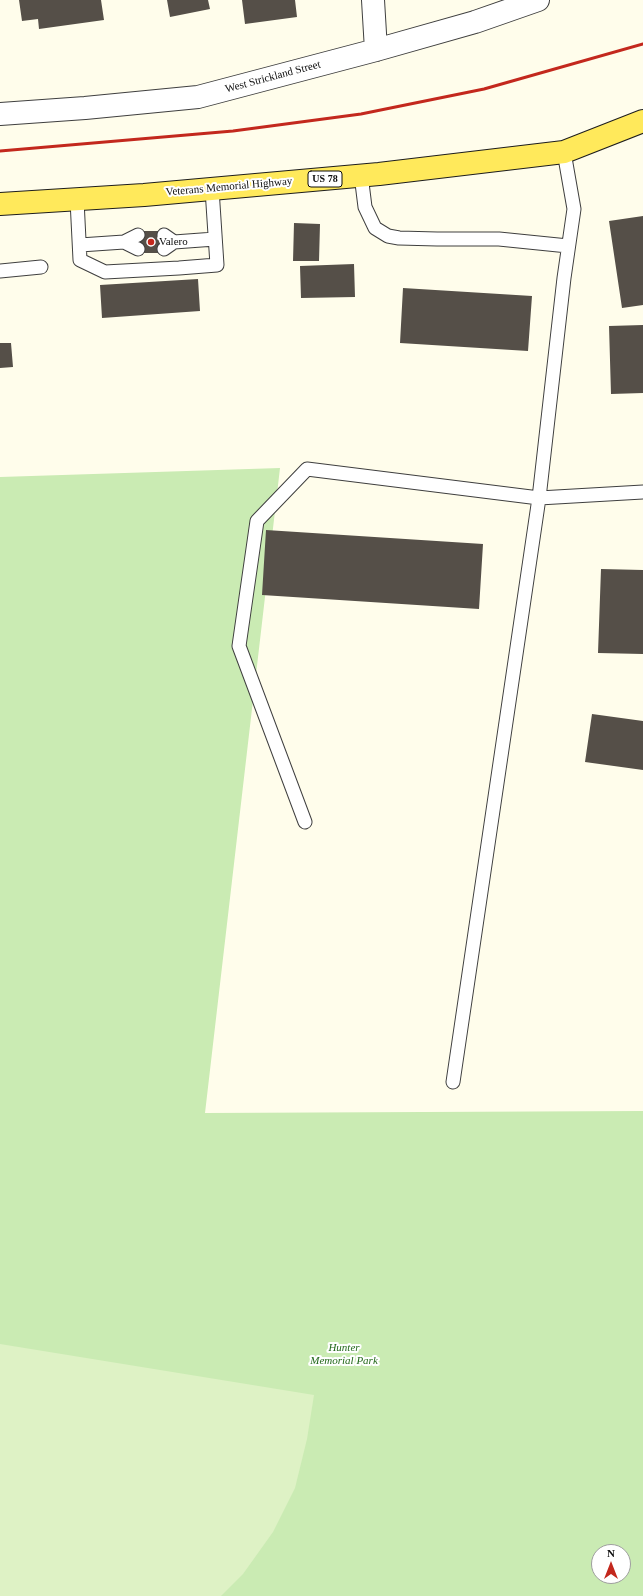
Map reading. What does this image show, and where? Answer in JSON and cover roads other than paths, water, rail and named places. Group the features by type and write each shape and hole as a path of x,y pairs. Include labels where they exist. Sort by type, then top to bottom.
{"main road":[{"name":"Veterans Memorial Highway","path":"0,204 77,200 212,189 361,175 564,152 643,121"}],"street":[{"path":"372,0 376,50"},
{"name":"West Strickland Street","path":"0,114 85,108 198,97 475,22 538,0"}],"lane":[{"path":"453,1082 538,498 568,246 574,209 564,152"},
{"path":"361,175 365,207 375,228 388,236 399,238 500,239 568,246"},
{"path":"77,200 80,260 105,272 217,265 212,189"},
{"path":"80,245 124,242 138,235"},
{"path":"167,242 215,239"},
{"path":"124,242 138,249"},
{"path":"0,271 41,267"},
{"path":"305,822 240,646 257,521 306,469 538,498 643,492"}],"railway":[{"path":"0,151 233,131 361,114 484,89 643,44"}],"place":[{"name":"Valero","path":"151,242"}],"park label":[{"name":"Hunter Memorial Park","path":"344,1354"}]}
